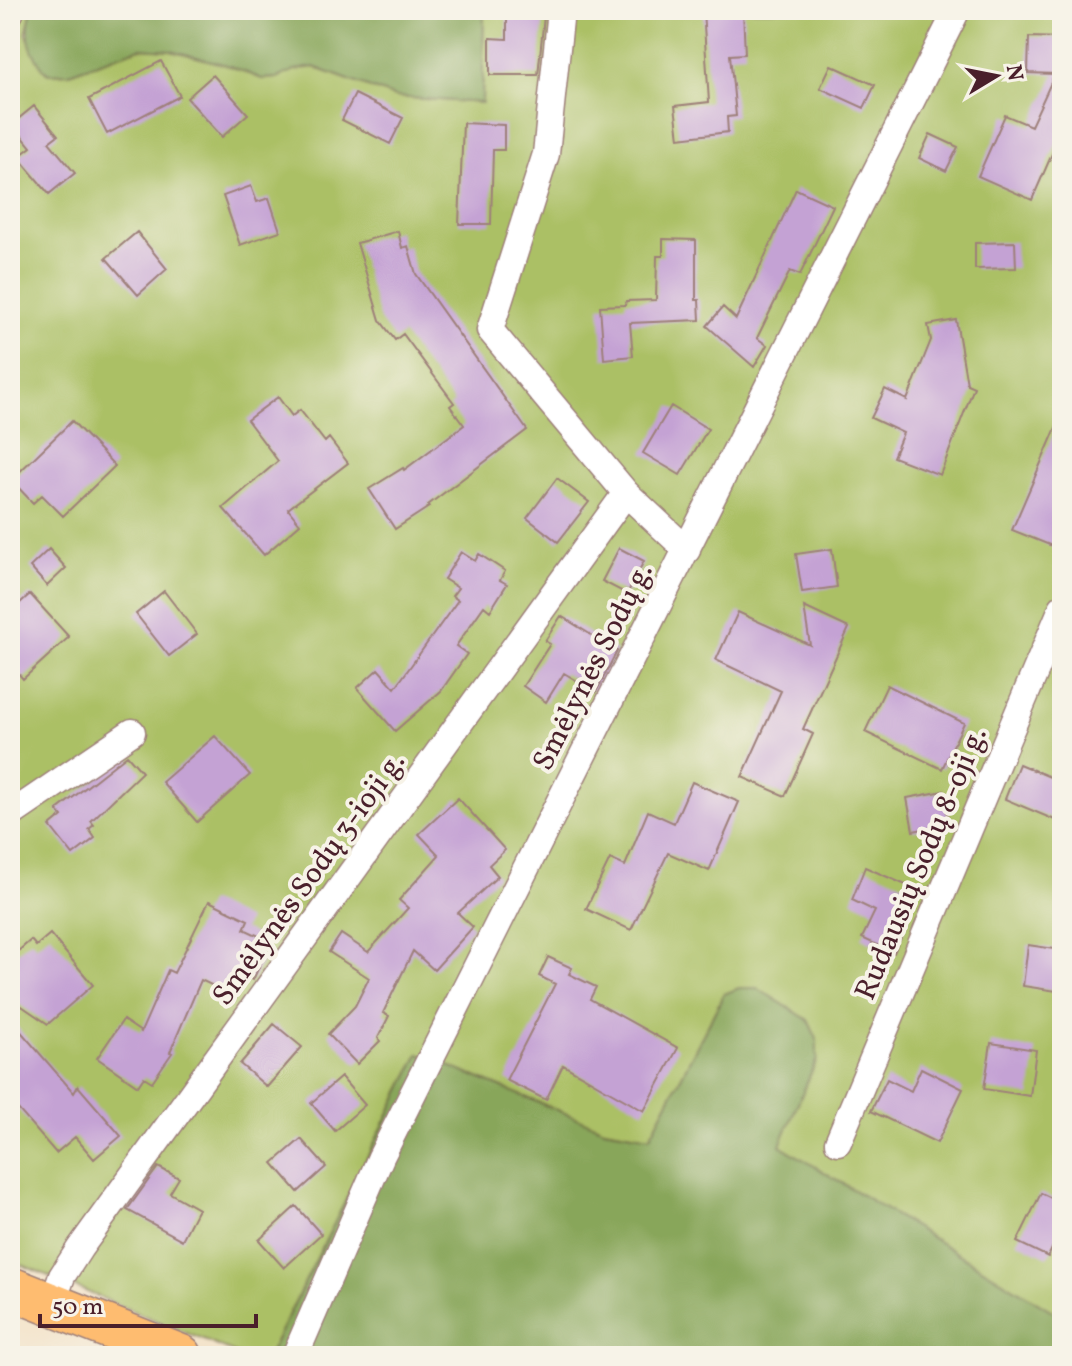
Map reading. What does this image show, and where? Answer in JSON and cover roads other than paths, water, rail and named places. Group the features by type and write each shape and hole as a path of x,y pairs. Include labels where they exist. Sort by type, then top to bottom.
{"main road":[{"path":"10,1288 181,1356"}],"street":[{"path":"561,10 546,154 490,330 626,493 687,550"},
{"name":"Smėlynės Sodų g.","path":"295,1356 381,1157 957,10"},
{"name":"Smėlynės Sodų 3-ioji g.","path":"52,1305 62,1276 80,1248 626,493"},
{"name":"Rudausių Sodų 8-oji g.","path":"838,1142 1062,608"},
{"path":"10,815 132,732"}]}
